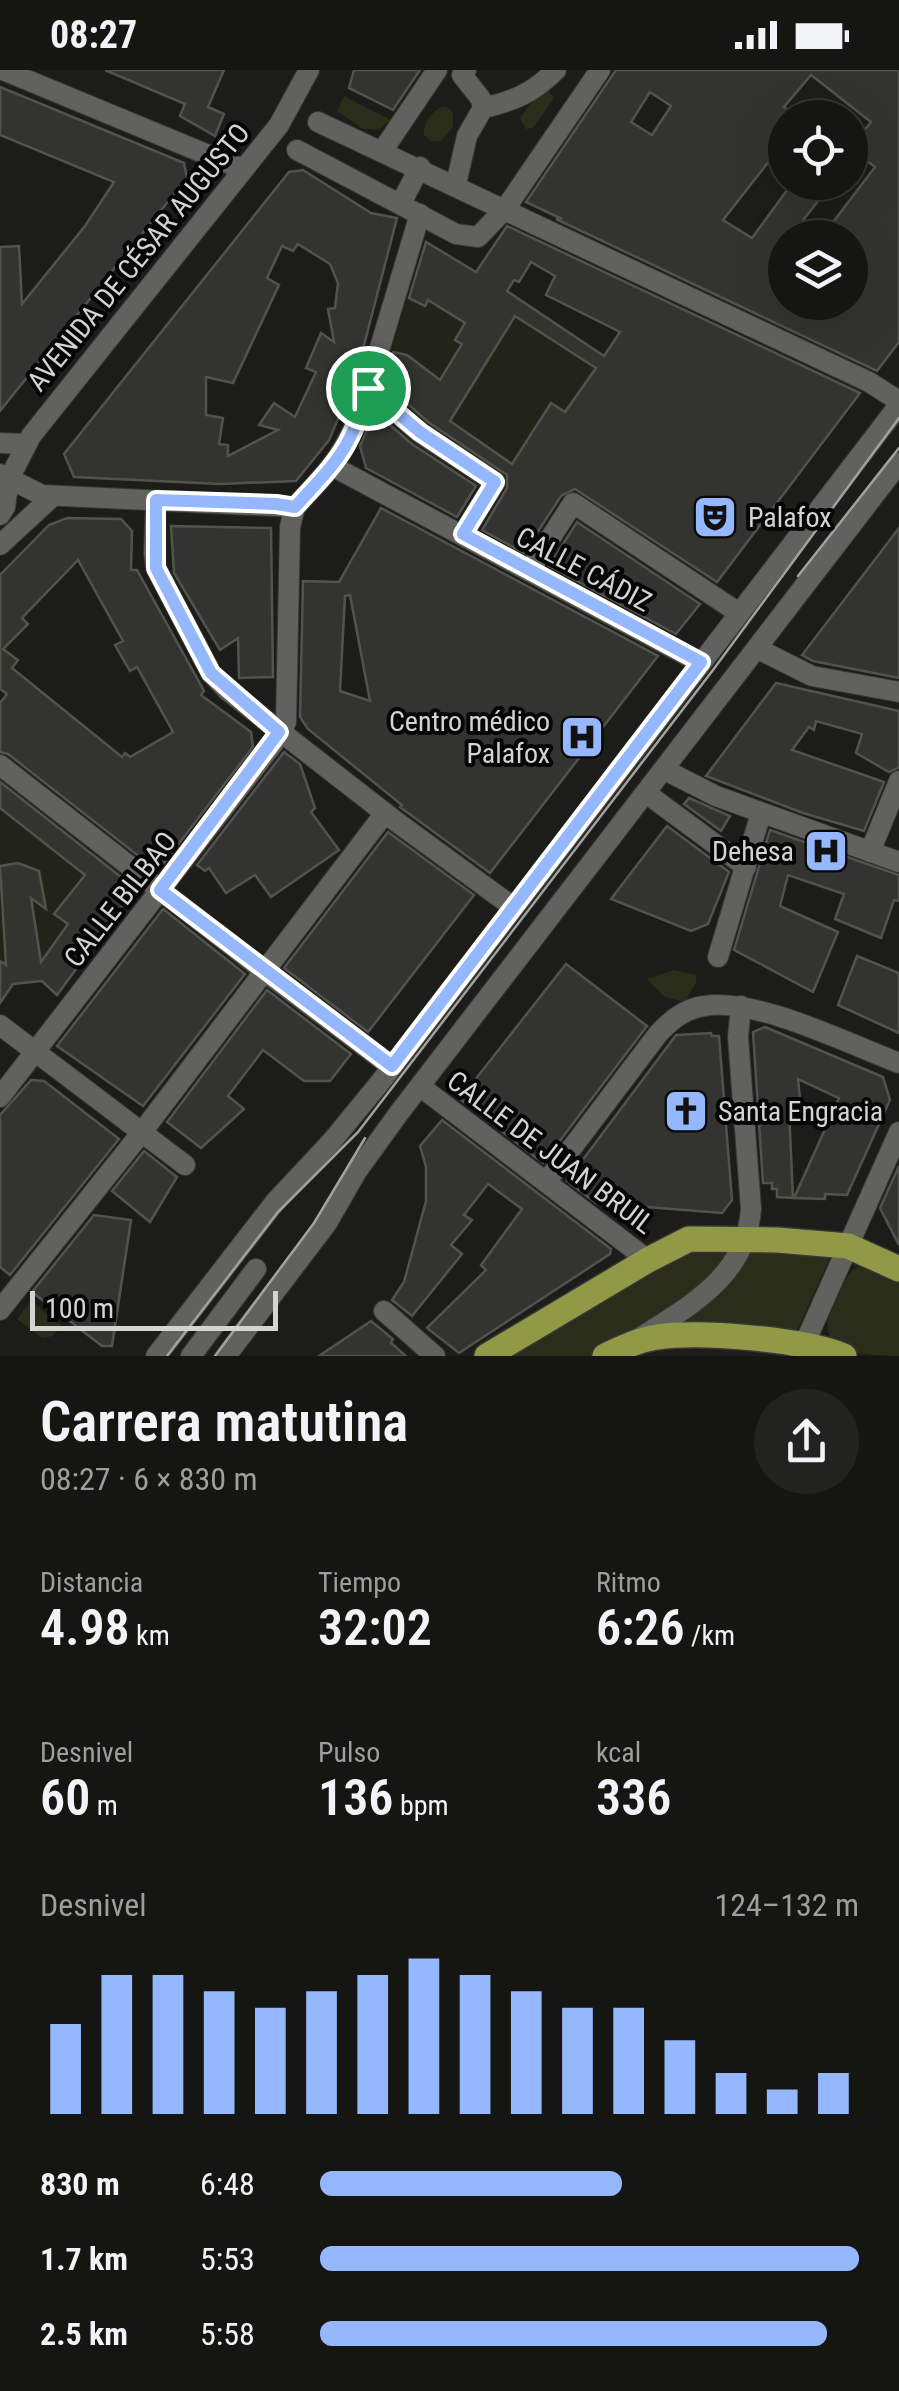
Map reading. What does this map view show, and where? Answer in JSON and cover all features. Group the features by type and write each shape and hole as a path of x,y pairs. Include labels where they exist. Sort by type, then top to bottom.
{"main road":[{"path":"488,1356 689,1239 848,1246 899,1269"},
{"path":"605,1356 632,1343 658,1337 692,1336 844,1356"}],"street":[{"name":"AVENIDA DE CÉSAR AUGUSTO","path":"0,515 5,507 3,479 26,444 279,125 310,70"},
{"path":"383,150 438,70"},
{"path":"456,184 466,136 483,108 481,99 462,75 466,70"},
{"path":"483,108 517,100 536,90 556,70"},
{"path":"16,73 242,169"},
{"path":"297,150 470,238 484,234 510,211 589,74"},
{"path":"156,1356 275,1202 332,1141 392,1066 899,403 868,382 318,122"},
{"path":"279,732 286,722 288,704 290,528 295,507 334,466 348,443 368,388 420,168"},
{"path":"368,388 420,432 495,482 463,534"},
{"path":"0,443 26,444"},
{"path":"226,1356 334,1213 357,1171 899,463"},
{"name":"CALLE CÁDIZ","path":"334,466 701,662"},
{"path":"3,479 36,494 53,496 295,507"},
{"path":"0,545 53,496"},
{"path":"156,500 154,559 211,673 279,732 514,907"},
{"path":"529,570 574,502 739,614"},
{"path":"758,648 812,676 899,692"},
{"name":"CALLE BILBAO","path":"0,1096 279,732"},
{"path":"0,765 392,1066"},
{"path":"665,770 716,796 886,858 899,781"},
{"path":"650,796 746,867"},
{"path":"0,1310 142,1132 385,813"},
{"path":"718,957 761,813"},
{"path":"632,1343 708,1293 732,1266 744,1239 751,1209 738,1037 741,1006"},
{"path":"546,1182 658,1034 671,1020 694,1008 741,1006 899,1064"},
{"path":"0,1025 185,1165"},
{"name":"CALLE DE JUAN BRUIL","path":"421,1087 648,1260"},
{"path":"801,1350 899,1132"},
{"path":"190,1356 256,1269"},
{"path":"384,1310 435,1356"}],"shaded area":[{"path":"478,269 604,356 551,433 512,465 506,460 494,477 410,419 436,378 407,355 392,352 407,297 425,306 428,300 433,302 466,287"},
{"path":"0,772 140,882 57,995 42,981 14,984 0,1000"}],"green space":[{"path":"547,89 554,98 533,128 526,129 520,118 538,94"},
{"path":"344,96 391,120 378,130 363,129 337,111"},
{"path":"446,106 453,113 453,127 441,141 432,142 424,135 425,126 433,113"},
{"path":"674,970 696,975 685,1002 665,997 647,979"},
{"path":"703,1245 725,1251 725,1261 707,1283 596,1356 500,1356 650,1265"},
{"path":"752,1247 831,1255 797,1331 668,1327 713,1295 718,1298 740,1272"},
{"path":"861,1265 899,1277 899,1356 853,1351 833,1341 828,1332 829,1317 844,1283"},
{"path":"31,1301 61,1325 53,1336 42,1338 17,1319"}],"building":[{"path":"105,70 224,70 208,107 224,114 215,136 180,116 185,104"},
{"path":"354,70 420,70 393,110 349,88"},
{"path":"616,70 899,70 899,342 877,371 769,320 868,320 868,220 835,220 850,200 868,200 868,176 875,167 868,162 868,100 843,100 811,75 790,100 768,100 768,163 723,220 752,238 780,200 819,200 803,220 768,220 768,319 556,219 562,219 526,202","holes":["650,92 671,106 652,135 631,122"]},
{"path":"0,87 184,163 187,178 0,411 0,247 19,246 22,304 85,226 114,182 0,135"},
{"path":"303,170 371,213 397,218 355,380 329,440 296,481 220,484 74,477 64,454 289,172","holes":["298,244 330,264 338,283 335,308 328,309 334,342 321,333 306,368 316,372 295,417 274,403 259,425 278,430 228,456 228,445 219,444 223,418 206,415 206,377 233,383 279,285 267,278 282,246 293,251"]},
{"path":"507,226 860,393 717,582 575,489 561,496 524,553 482,530 507,488 507,475 428,422 384,383 393,352 407,355 440,380 462,344 455,340 465,323 428,300 425,306 409,298 426,242 476,272","holes":["531,262 555,276 546,295 620,332 604,356 507,291 514,280 519,282","515,316 596,368 565,412 551,403 512,464 450,421"]},
{"path":"375,412 412,444 476,486 457,517 366,468 360,446"},
{"path":"381,508 658,656 490,873 400,807 308,729 300,717 303,581 339,582","holes":["350,595 370,701 340,691 345,596"]},
{"path":"67,518 121,519 132,531 131,570 137,570 204,691 201,695 251,732 253,747 163,864 150,865 8,754 0,752 0,703 7,694 0,689 0,575 49,525","holes":["78,560 123,641 115,645 130,671 137,667 173,732 130,757 125,753 122,757 12,668 18,660 3,649 28,624 22,618"]},
{"path":"577,522 700,604 676,634 549,566"},
{"path":"171,526 271,528 273,677 239,678 238,638 220,650 174,573"},
{"path":"899,528 899,678 813,661 802,655"},
{"path":"776,683 899,711 899,767 889,772 856,753 862,734 816,721 814,730 809,727 792,750 884,782 864,831 803,813 706,776"},
{"path":"284,752 300,764 315,808 311,812 339,850 271,897 255,875 226,893 209,868 205,871 197,865"},
{"path":"0,782 135,888 57,995 42,981 13,984 0,1003 0,961 6,965 0,866 18,863 39,871 46,909 31,898 41,962 68,924 54,914 85,875 0,808"},
{"path":"689,798 730,816 721,831 684,804"},
{"path":"667,826 729,872 708,924 691,931 611,899"},
{"path":"770,830 899,875 899,901 894,900 881,938 835,919 844,894 788,875 780,906 838,932 813,992 734,950"},
{"path":"388,832 474,895 368,1032 284,968"},
{"path":"163,909 245,974 143,1106 57,1046"},
{"path":"857,956 899,973 899,1033 838,1005"},
{"path":"566,964 647,1026 543,1163 460,1099"},
{"path":"267,990 351,1054 330,1081 304,1081 263,1050 228,1096 244,1109 201,1148 167,1122"},
{"path":"765,1027 883,1077 890,1100 847,1195 794,1198 839,1098 798,1079 801,1108 789,1109 793,1198 777,1197 772,1183 763,1183 753,1032"},
{"path":"676,1035 719,1036 732,1200 722,1213 596,1203 567,1181"},
{"path":"31,1080 44,1081 119,1139 10,1275 0,1267 0,1115"},
{"path":"442,1120 611,1249 610,1254 459,1353 427,1328 486,1270 481,1265 522,1209 488,1184 464,1215 472,1220 451,1245 462,1254 412,1316 392,1300 404,1282 426,1201 426,1167 420,1146"},
{"path":"144,1151 177,1177 150,1222 112,1191"},
{"path":"899,1166 899,1245 880,1208"},
{"path":"94,1215 131,1220 112,1346 102,1346 32,1292"},
{"path":"371,1321 406,1356 319,1356"}],"tram line":[{"path":"167,1356 278,1212 358,1132 713,670 899,418"},
{"path":"798,576 899,448"},
{"path":"215,1356 314,1223 365,1138"}],"place":[{"name":"Palafox","path":"715,517"},
{"name":"Centro médico Palafox","path":"582,737"},
{"name":"Dehesa","path":"826,851"},
{"name":"Santa Engracia","path":"686,1111"}],"route":[{"path":"368,388 420,432 495,482 463,534 701,662 392,1066 160,890 279,732 211,673 156,568 156,500 295,507 334,466 348,443 368,388"}]}
